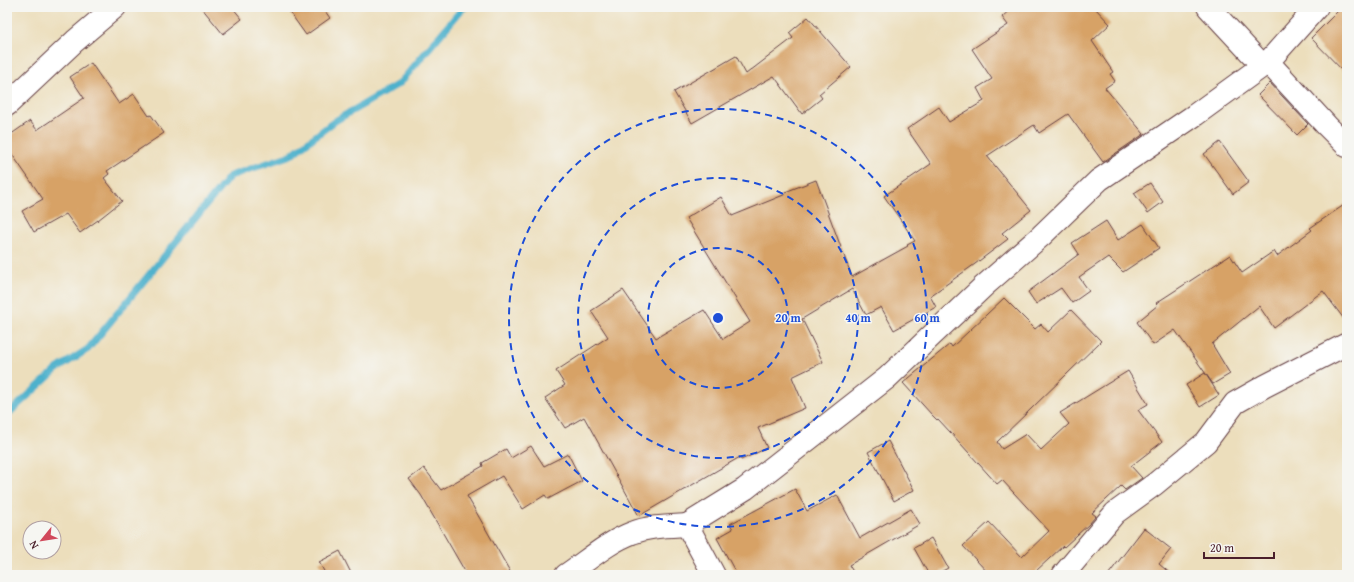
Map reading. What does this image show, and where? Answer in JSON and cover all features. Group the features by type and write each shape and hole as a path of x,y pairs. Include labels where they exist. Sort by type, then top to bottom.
{"street":[{"path":"7,105 75,40 115,7"},
{"path":"1208,7 1347,146"},
{"path":"566,575 614,542 633,532 656,527 687,525 745,489 887,378 984,286 1041,236 1099,180 1195,115 1265,64 1317,7"},
{"path":"1063,575 1116,513 1155,484 1206,442 1235,403 1347,344"},
{"path":"687,525 714,575"}],"building":[{"path":"201,7 232,7 242,19 223,34"},
{"path":"286,7 322,7 330,18 306,35"},
{"path":"1013,7 1094,7 1110,24 1092,41 1113,72 1110,74 1115,81 1105,88 1144,134 1103,162 1068,114 1039,133 1034,125 987,156 1031,210 1002,233 1008,239 930,296 936,307 894,330 881,307 866,315 852,289 802,319 823,362 792,377 805,408 758,428 767,448 741,460 740,457 639,516 584,417 565,428 545,398 565,385 556,371 608,337 591,311 623,290 656,338 704,310 723,339 750,322 686,218 721,197 732,216 816,180 852,277 915,241 884,196 931,164 907,129 939,107 949,122 984,101 977,88 992,79 972,49 1008,25 1002,17"},
{"path":"1342,7 1347,7 1347,75 1311,38"},
{"path":"808,17 851,67 819,94 822,98 802,114 774,76 692,123 674,92 736,56 746,74 793,38 789,33"},
{"path":"91,63 119,104 134,94 149,116 151,115 164,133 107,171 109,174 104,178 122,201 98,220 80,233 66,214 34,232 22,211 43,199 7,147 7,137 30,121 37,130 84,98 70,77"},
{"path":"1270,83 1308,124 1297,135 1258,95"},
{"path":"1220,142 1249,182 1233,194 1204,154"},
{"path":"1150,183 1163,202 1148,213 1134,193"},
{"path":"1347,203 1347,323 1323,291 1274,328 1259,306 1212,344 1230,374 1213,384 1175,330 1153,345 1137,322 1158,305 1156,303 1230,255 1242,273 1274,251 1277,256 1312,230 1310,228"},
{"path":"1106,221 1118,240 1143,224 1159,248 1123,272 1108,257 1079,277 1089,291 1072,303 1061,288 1036,304 1028,292 1079,254 1072,243"},
{"path":"1004,298 1035,329 1041,324 1048,332 1071,310 1101,341 997,442 1002,449 1026,434 1041,450 1069,424 1060,413 1128,371 1148,404 1138,410 1162,442 1131,466 1142,478 1125,490 1121,486 1092,513 1096,516 1064,547 1063,546 1036,571 1039,575 990,575 963,546 989,522 1022,557 1049,531 1002,480 997,484 903,383 950,344 952,347"},
{"path":"1205,373 1219,395 1200,407 1186,385"},
{"path":"888,441 914,490 894,501 868,452"},
{"path":"531,446 544,466 568,454 582,481 548,499 545,495 523,509 502,476 467,496 512,575 467,575 421,495 409,479 424,468 441,490 483,466 482,463 506,449 511,458"},
{"path":"795,489 807,511 837,495 860,538 911,509 920,524 849,565 855,575 737,575 717,538 733,529 730,524"},
{"path":"1144,528 1171,549 1159,564 1172,575 1108,575"},
{"path":"931,538 948,568 935,575 929,575 914,548"},
{"path":"340,551 352,575 326,575 319,562"}],"waterway":[{"path":"7,415 57,369 88,349 230,176 291,155 335,121 400,83 465,7"}]}
